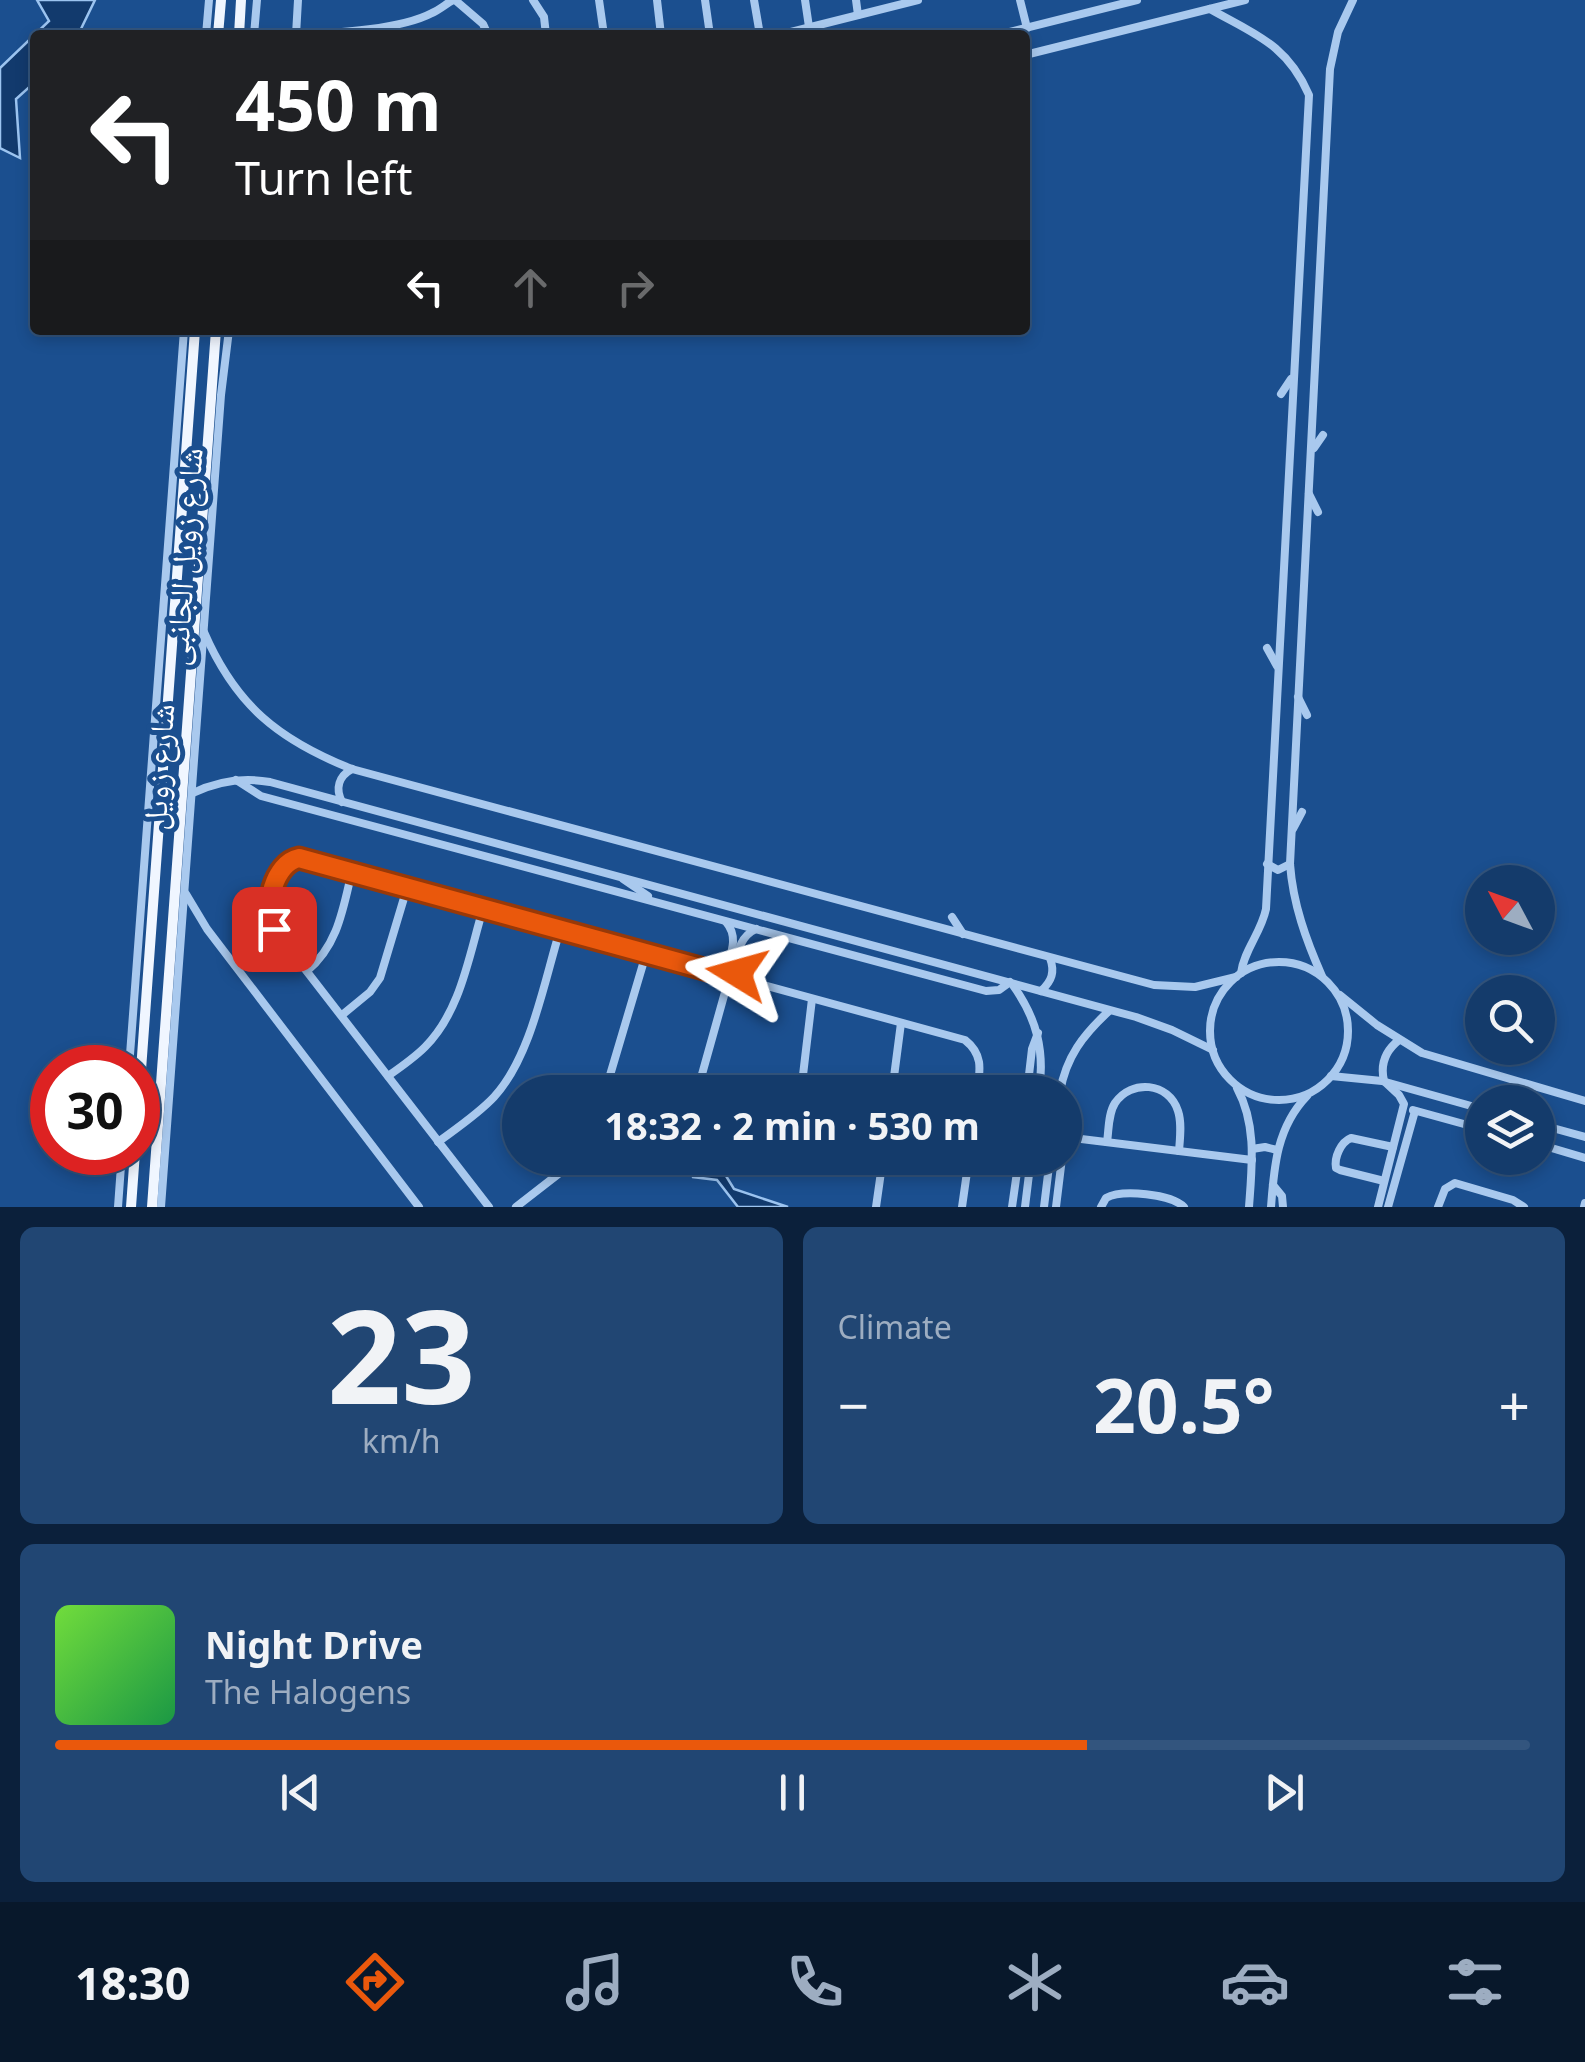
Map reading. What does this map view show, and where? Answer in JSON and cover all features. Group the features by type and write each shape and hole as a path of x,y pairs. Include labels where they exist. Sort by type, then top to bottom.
{"main road":[{"path":"218,30 221,0"},
{"path":"239,30 241,0"},
{"name":"شارع زويل","path":"143,1045 195,335"},
{"name":"شارع زويل","path":"160,1172 166,1011 184,837 188,712 201,609 200,525 207,507 216,335"},
{"path":"180,526 190,532 200,525"},
{"path":"178,563 189,557 198,564"},
{"path":"166,711 188,712"},
{"path":"147,972 157,980 170,972"},
{"path":"145,1009 156,1004 166,1011"},
{"path":"128,1175 130,1207"},
{"name":"شارع زويل","path":"152,1207 159,1175"}],"street":[{"path":"206,30 209,0"},
{"path":"254,30 257,0"},
{"path":"296,30 298,0"},
{"path":"366,30 416,20 454,0 486,30"},
{"path":"533,0 544,17 545,30"},
{"path":"599,0 603,30"},
{"path":"657,0 660,30"},
{"path":"705,0 709,30"},
{"path":"754,0 759,30"},
{"path":"805,0 810,27"},
{"path":"856,0 858,15"},
{"path":"798,30 918,0"},
{"path":"1020,0 1027,28"},
{"path":"1019,30 1137,0"},
{"path":"1030,54 1245,0"},
{"path":"1353,0 1338,32 1330,92 1291,833 1290,864 1297,910 1322,976 1356,1009 1400,1040 1422,1052 1585,1101"},
{"path":"1210,8 1250,28 1274,46 1299,75 1309,95 1264,917 1239,975 1222,992 1213,1010 1210,1030 1212,1050 1221,1069 1247,1092 1275,1100 1290,1099 1317,1088"},
{"path":"1309,95 1319,90 1330,92"},
{"path":"1324,208 1334,222"},
{"name":"شارع زويل الجانبى","path":"130,1045 184,335"},
{"name":"شارع زويل الجانبى","path":"161,1207 160,1172 186,893 184,837 193,794 204,632 201,609 207,507 228,335"},
{"path":"1281,394 1293,376"},
{"path":"1311,452 1322,435"},
{"path":"1308,493 1318,512"},
{"path":"204,632 220,667 256,712 301,747 352,770 1154,985 1206,986 1268,962 1287,962 1322,976"},
{"path":"1268,648 1278,667"},
{"path":"1298,696 1308,715"},
{"path":"342,802 339,783 352,770"},
{"path":"193,794 214,784 236,780 270,782 1010,982 1163,1027 1212,1050"},
{"path":"236,780 262,796 986,991 1000,990 1010,982"},
{"path":"1291,833 1302,812"},
{"path":"614,840 617,827"},
{"path":"489,1207 270,922 268,906 285,863 299,858 352,871 958,1037 970,1044 980,1058 978,1075"},
{"path":"1267,864 1278,870 1290,864"},
{"path":"307,971 335,937 352,871"},
{"path":"619,876 660,903"},
{"path":"342,1016 380,978 407,888"},
{"path":"186,893 207,928 419,1207"},
{"path":"388,1076 427,1045 450,1013 483,908"},
{"path":"952,917 963,934"},
{"path":"703,1075 727,985 733,985 730,973 734,937 722,920"},
{"path":"730,973 742,940 756,929"},
{"path":"438,1142 494,1097 517,1064 560,930"},
{"path":"778,934 822,933"},
{"path":"609,1075 646,954"},
{"path":"1041,991 1053,976 1050,958"},
{"path":"1010,982 1030,1012 1038,1034 1041,1075"},
{"path":"1271,1207 1278,1150 1287,1121 1331,1076 1343,1056 1348,1034 1345,1012 1336,991"},
{"path":"803,1075 812,999"},
{"path":"1042,1071 1054,1068 1063,1074 1076,1047 1108,1010"},
{"path":"894,1075 901,1023"},
{"path":"1029,1075 1038,1034"},
{"path":"1378,1207 1404,1108 1399,1095 1384,1082 1382,1072 1386,1054 1400,1040"},
{"path":"1331,1076 1384,1082 1465,1104"},
{"path":"1557,1093 1561,1079"},
{"path":"1235,1084 1249,1121 1249,1207"},
{"path":"1107,1142 1114,1104 1132,1089 1148,1086 1166,1094 1176,1105 1179,1150"},
{"path":"1404,1108 1465,1124"},
{"path":"1388,1207 1415,1111"},
{"path":"1555,1129 1585,1138"},
{"path":"1082,1138 1179,1150 1252,1154 1265,1147 1278,1150"},
{"path":"1384,1181 1340,1170 1335,1161 1342,1144 1352,1138 1393,1147"},
{"path":"1555,1149 1585,1158"},
{"path":"118,1207 125,1175"},
{"path":"516,1207 557,1175"},
{"path":"876,1207 881,1175"},
{"path":"962,1207 967,1175"},
{"path":"1012,1207 1017,1175"},
{"path":"1024,1207 1029,1175"},
{"path":"1044,1207 1048,1175"},
{"path":"1056,1207 1060,1175"},
{"path":"1438,1207 1444,1188 1454,1183 1524,1207"},
{"path":"1272,1185 1282,1196 1283,1207"},
{"path":"1101,1207 1106,1198 1119,1193 1170,1198 1184,1207"}],"water":[{"path":"37,0 95,0 80,30 40,30 49,21"},
{"path":"30,39 30,86 16,99 20,158 0,148 0,68"},
{"path":"725,1175 734,1189 788,1207 738,1207 717,1180 693,1177"}],"route":[{"path":"274,929 268,906 280,870 285,863 299,858 722,974 729,969 737,973"}]}
